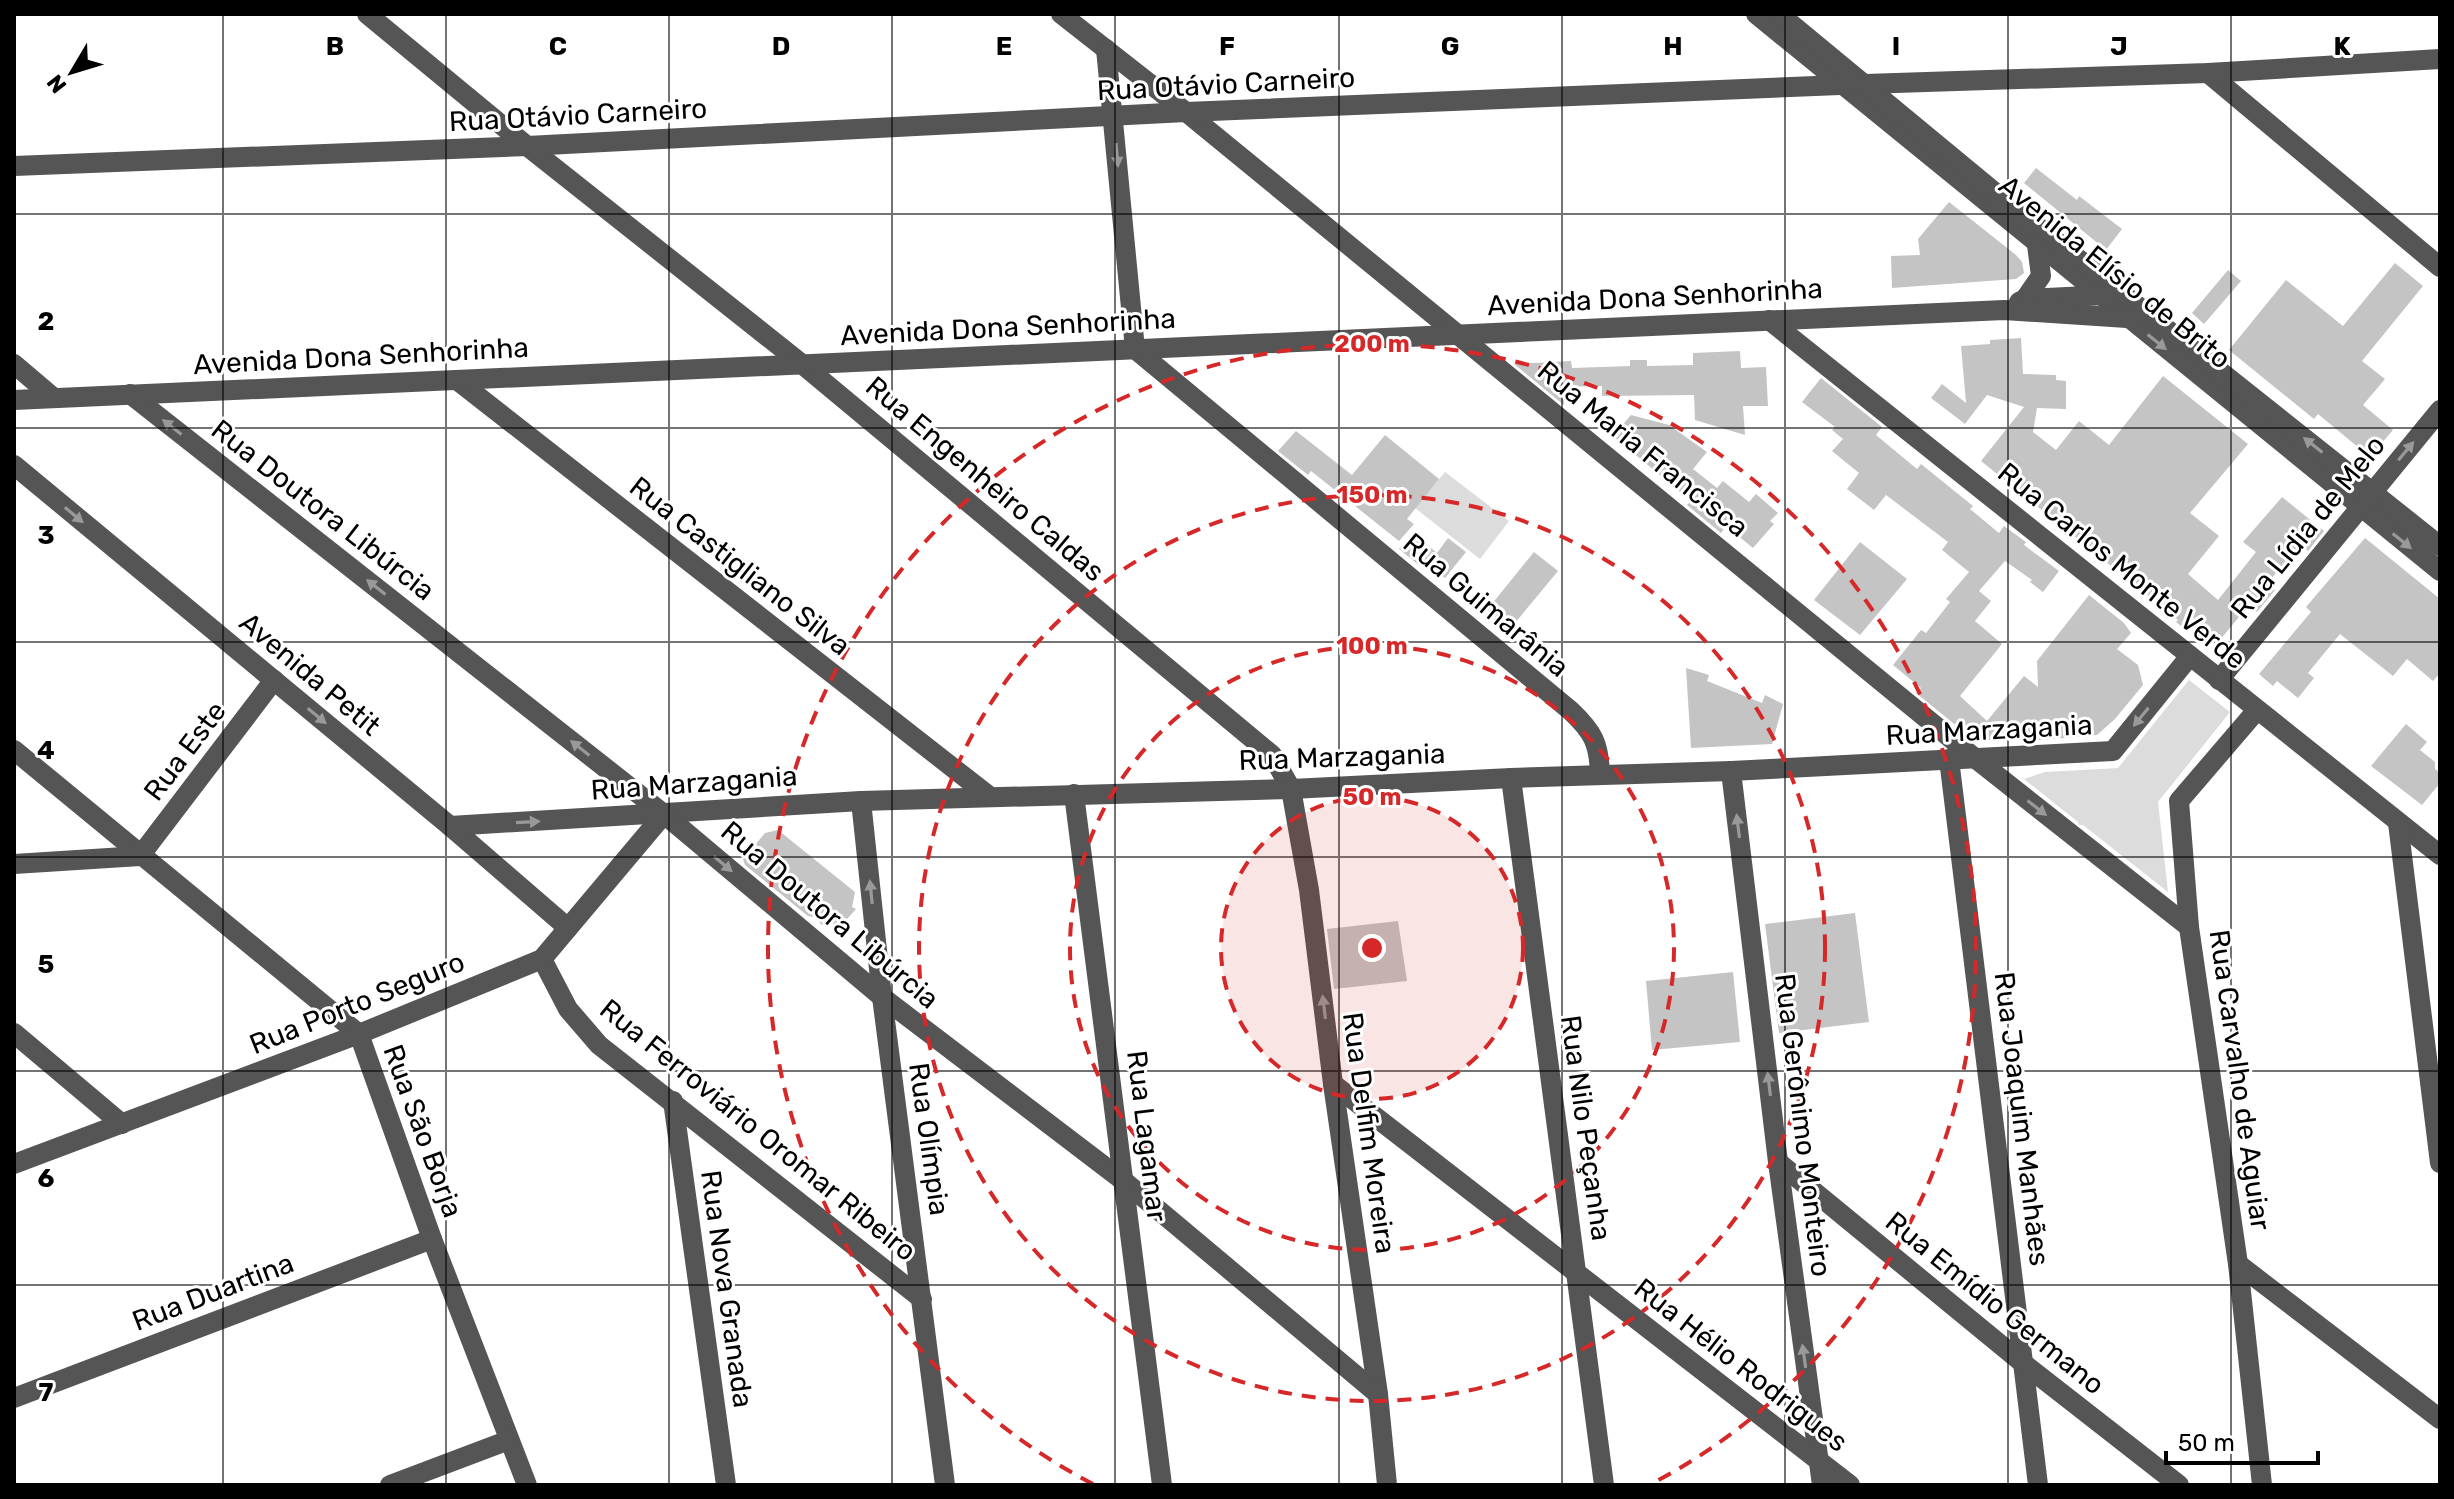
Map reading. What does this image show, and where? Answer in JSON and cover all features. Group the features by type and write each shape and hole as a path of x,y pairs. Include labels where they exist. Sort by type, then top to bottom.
{"street":[{"name":"Rua Engenheiro Caldas","path":"367,14 527,146 802,364 1238,725 1272,755 1291,789"},
{"name":"Rua Maria Francisca","path":"1061,14 1186,112 1976,759 2189,927"},
{"name":"Avenida Elísio de Brito","path":"1756,14 1855,85 2122,293 2366,499 2440,571"},
{"name":"Avenida Elísio de Brito","path":"1779,14 2037,245 2127,318 2366,499 2440,546"},
{"path":"1106,49 1135,349"},
{"name":"Rua Otávio Carneiro","path":"14,166 527,146 1186,112 2208,73 2440,59"},
{"path":"2208,73 2440,267"},
{"path":"2025,299 2041,276 2037,245"},
{"name":"Avenida Dona Senhorinha","path":"2004,310 2025,299 2122,293"},
{"name":"Avenida Dona Senhorinha","path":"14,400 2004,310 2127,318"},
{"name":"Rua Carlos Monte Verde","path":"1769,320 2440,855"},
{"name":"Rua Guimarânia","path":"1135,349 1571,711 1594,736 1600,774"},
{"path":"14,364 54,398"},
{"name":"Rua Castigliano Silva","path":"457,380 989,796"},
{"name":"Rua Doutora Libúrcia","path":"130,394 664,814 882,997 1125,1182 1378,1394"},
{"name":"Rua Lídia de Melo","path":"2219,680 2440,410"},
{"name":"Avenida Petit","path":"14,465 450,826 568,928"},
{"name":"Rua Marzagania","path":"450,826 861,801 1291,789 2113,751 2190,656"},
{"name":"Rua Este","path":"140,856 274,680"},
{"name":"Rua Carvalho de Aguiar","path":"2257,710 2179,801 2189,927 2238,1264 2262,1485"},
{"name":"Rua São Borja","path":"14,750 359,1034 432,1239 527,1485"},
{"name":"Rua Joaquim Manhães","path":"1949,759 2038,1485"},
{"name":"Rua Gerônimo Monteiro","path":"1731,771 1778,1162 1822,1485"},
{"name":"Rua Nilo Peçanha","path":"1511,778 1604,1485"},
{"name":"Rua Delfim Moreira","path":"1291,789 1309,890 1333,1084 1378,1394 1387,1485"},
{"name":"Rua Lagamar","path":"1074,794 1162,1485"},
{"name":"Rua Olímpia","path":"861,801 882,997 945,1485"},
{"name":"Rua Porto Seguro","path":"14,1164 359,1034 542,959 664,814"},
{"path":"2398,823 2440,1163"},
{"path":"14,864 140,856"},
{"name":"Rua Ferroviário Oromar Ribeiro","path":"542,959 561,998 599,1045 922,1299"},
{"path":"14,1033 122,1124"},
{"name":"Rua Hélio Rodrigues","path":"1333,1084 1850,1485"},
{"name":"Rua Nova Granada","path":"673,1101 726,1485"},
{"name":"Rua Emídio Germano","path":"1778,1162 2024,1364 2179,1485"},
{"name":"Rua Duartina","path":"14,1398 432,1239"},
{"path":"2238,1264 2440,1419"},
{"path":"390,1485 509,1440"}],"shaded area":[{"path":"1445,472 1509,521 1480,559 1415,508"},
{"path":"2189,680 2230,712 2158,802 2168,892 2024,779 2045,772 2118,768"}],"building":[{"path":"2036,168 2122,229 2106,250 2024,183"},
{"path":"1949,202 2016,255 2022,262 2024,273 2016,279 1892,288 1891,256 1920,255 1918,239"},
{"path":"2395,263 2423,286 2362,361 2385,379 2363,405 2393,430 2370,457 2318,414 2314,419 2229,350 2286,280 2343,326"},
{"path":"2228,270 2241,281 2204,324 2192,313"},
{"path":"2021,338 2023,374 2056,375 2056,380 2066,381 2066,409 2037,408 2033,432 2056,450 2079,421 2109,445 2163,376 2248,444 2190,513 2219,536 2188,574 2218,600 2256,552 2243,542 2282,497 2324,531 2308,551 2300,544 2267,584 2275,590 2257,612 2249,605 2219,641 2196,622 2188,632 2176,622 2178,620 1981,461 2024,407 1987,395 1965,424 1931,398 1942,384 1966,403 1961,346"},
{"path":"1740,351 1741,368 1766,367 1768,406 1743,406 1745,435 1695,420 1694,395 1602,396 1602,386 1564,387 1564,405 1514,364 1571,361 1572,368 1630,366 1630,360 1647,360 1647,366 1693,365 1693,353"},
{"path":"1821,378 1882,427 1876,435 1917,469 1921,464 1973,506 1970,509 1999,533 2004,526 2059,571 2043,592 2005,561 1979,591 1991,601 1975,621 2002,644 1960,696 1987,721 2024,676 2038,687 2037,661 2089,595 2124,623 2131,633 2117,649 2138,665 2143,685 2115,719 2097,735 2039,740 1974,740 1916,693 1921,688 1893,665 1921,630 1926,633 1950,602 1946,599 1969,572 1942,550 1948,542 1886,495 1874,510 1847,489 1859,473 1832,451 1843,439 1832,430 1835,427 1802,402"},
{"path":"1631,415 1669,425 1707,452 1693,469 1717,488 1723,481 1749,502 1756,494 1778,513 1770,521 1774,524 1753,548 1726,526 1721,533 1687,505 1691,501 1613,436"},
{"path":"1296,431 1352,475 1385,435 1439,479 1407,519 1414,524 1399,541 1311,471 1308,475 1278,451"},
{"path":"1412,533 1437,553 1448,538 1466,552 1445,578 1424,562 1420,566 1399,549"},
{"path":"2365,538 2440,599 2440,673 2433,681 2407,659 2393,676 2340,634 2308,673 2314,678 2298,698 2277,681 2273,686 2259,674 2311,612 2306,607"},
{"path":"1860,542 1907,579 1860,635 1814,600"},
{"path":"1534,552 1558,571 1510,629 1487,610"},
{"path":"1686,668 1709,675 1707,681 1762,703 1765,695 1783,704 1772,744 1691,748"},
{"path":"2406,724 2427,742 2420,750 2435,762 2435,769 2440,773 2440,783 2422,805 2371,766"},
{"path":"778,830 855,892 852,907 856,909 839,928 834,924 822,925 814,917 808,916 745,865 743,859 765,833"},
{"path":"1855,913 1869,1022 1779,1033 1765,924"},
{"path":"1398,921 1407,981 1334,989 1327,929"},
{"path":"1733,972 1740,1042 1652,1050 1646,981"}]}
